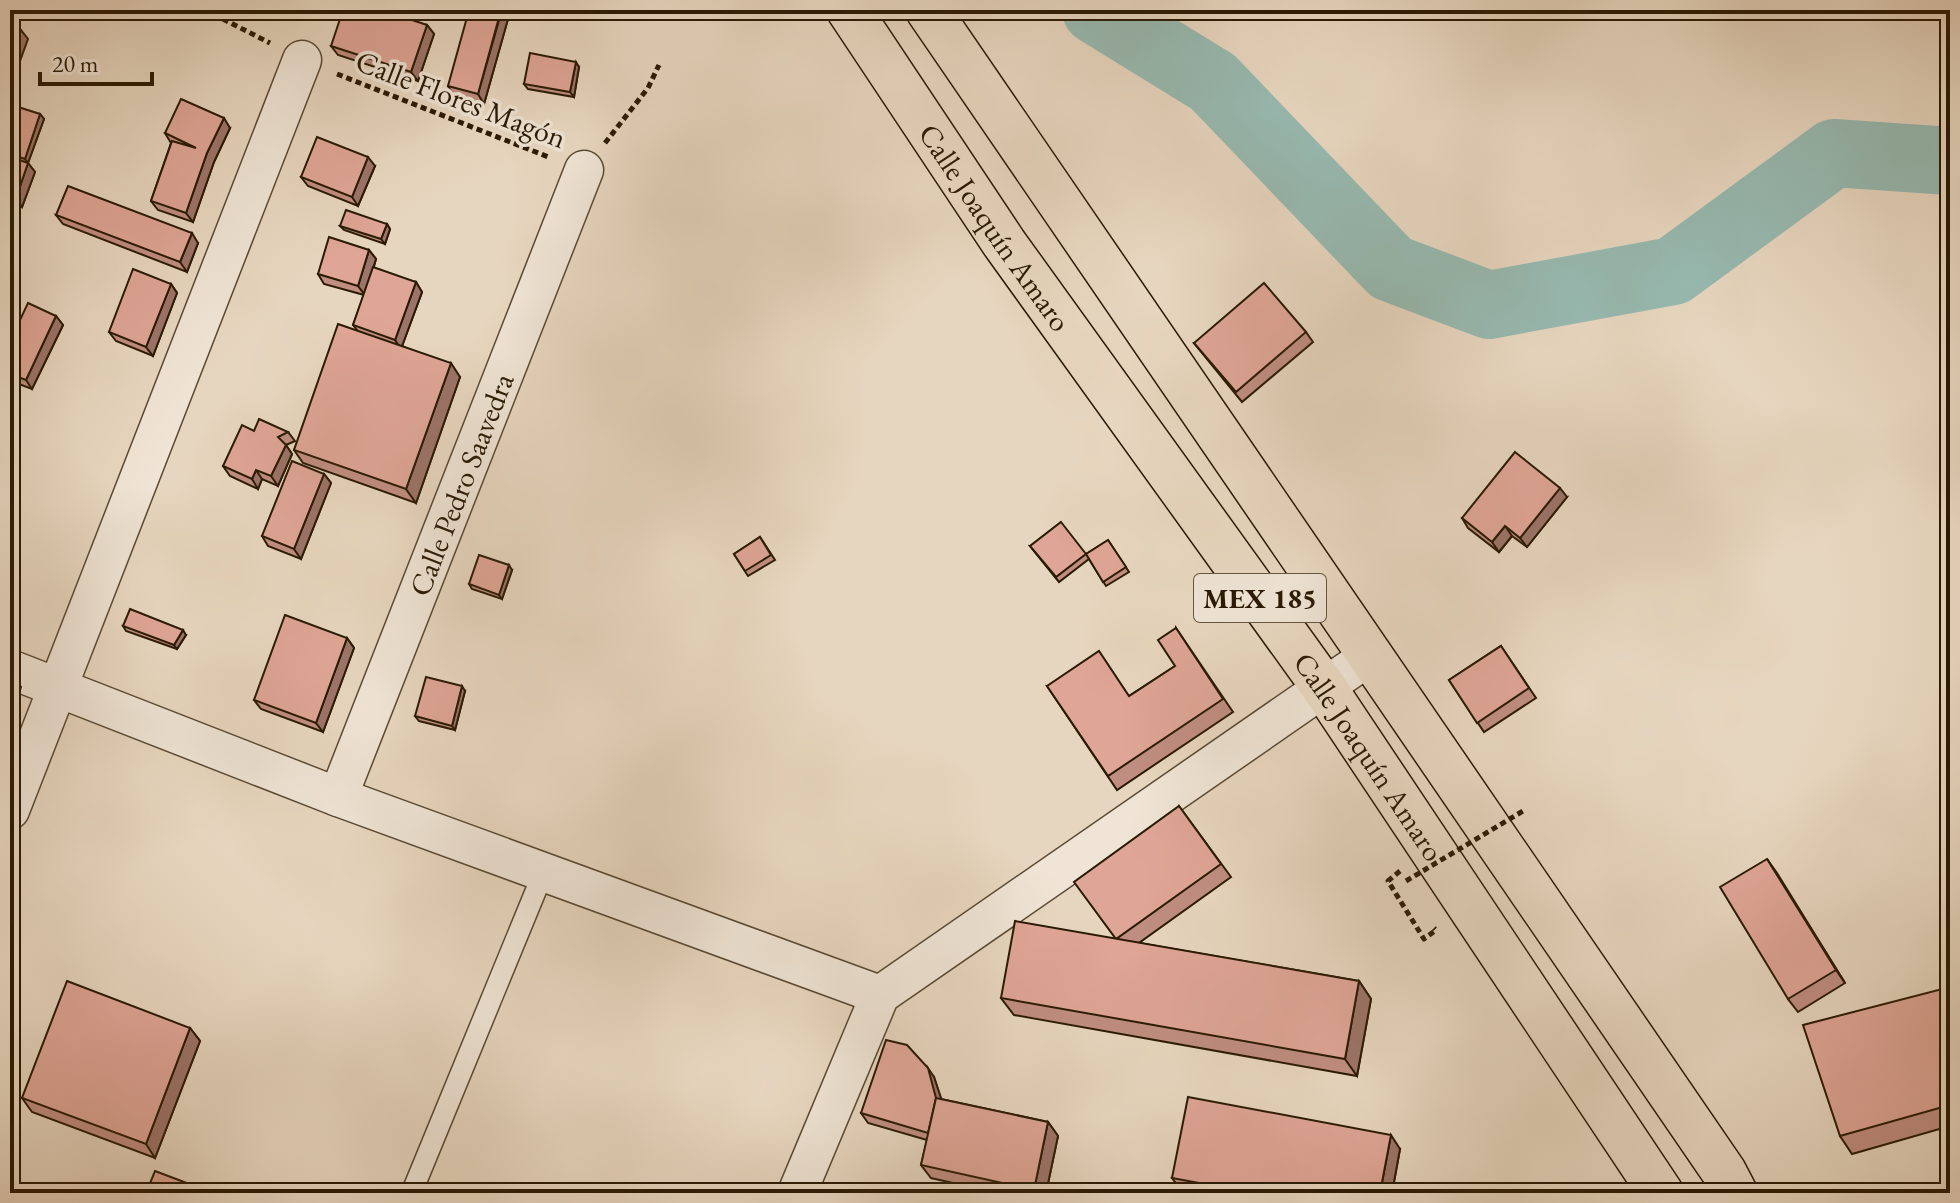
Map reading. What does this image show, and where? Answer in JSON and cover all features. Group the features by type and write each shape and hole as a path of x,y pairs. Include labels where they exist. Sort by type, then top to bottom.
{"main road":[{"name":"Calle Joaquín Amaro","path":"849,10 1004,243 1323,686 1661,1193"},
{"name":"Calle Joaquín Amaro","path":"928,10 1715,1159 1735,1193"}],"street":[{"path":"10,810 302,60"},
{"name":"Calle Pedro Saavedra","path":"338,797 584,170"},
{"path":"797,1193 880,995 1371,655"},
{"path":"10,669 338,797 880,995"}],"lane":[{"path":"414,1187 544,871"}],"path":[{"name":"Calle Flores Magón","path":"205,10 302,60 584,170 648,88 659,65"},
{"path":"1413,893 1406,881 1523,811"},
{"path":"1388,881 1424,939 1436,930 1428,918"}],"building":[{"path":"343,10 382,10 427,25 411,72 331,46"},
{"path":"469,10 501,10 478,94 448,86"},
{"path":"10,26 21,30 10,61"},
{"path":"530,53 576,62 570,92 524,84"},
{"path":"181,99 224,118 207,153 186,213 151,201 172,141 196,148 165,133"},
{"path":"15,106 40,114 25,159 10,154 10,119"},
{"path":"317,137 368,157 352,197 301,177"},
{"path":"10,157 28,163 16,198 10,196"},
{"path":"68,186 192,233 180,262 56,215"},
{"path":"346,210 387,224 381,239 340,226"},
{"path":"329,237 369,250 358,286 318,274"},
{"path":"373,267 416,282 395,340 353,325"},
{"path":"133,269 171,284 146,347 109,332"},
{"path":"1264,283 1306,332 1236,392 1194,343"},
{"path":"28,303 56,316 26,380 10,374 10,361 17,348 10,346 10,341"},
{"path":"338,324 451,363 406,489 294,450"},
{"path":"259,419 288,432 278,437 286,445 271,476 256,470 252,479 223,466 242,425 254,431"},
{"path":"1515,452 1560,488 1520,538 1505,526 1492,542 1462,518"},
{"path":"292,461 324,474 294,549 262,536"},
{"path":"1061,522 1086,554 1056,577 1030,546"},
{"path":"760,537 771,555 745,571 734,554"},
{"path":"1108,540 1126,567 1103,582 1086,554"},
{"path":"479,555 509,565 499,595 469,584"},
{"path":"130,609 183,630 174,645 123,626"},
{"path":"285,615 347,638 316,723 254,700"},
{"path":"1176,628 1223,699 1108,776 1047,686 1099,651 1129,696 1175,666 1158,640"},
{"path":"1501,646 1529,688 1477,723 1449,680"},
{"path":"426,677 462,686 452,726 415,716"},
{"path":"1179,806 1221,864 1116,939 1074,882"},
{"path":"1767,859 1836,970 1788,999 1720,887"},
{"path":"1015,921 1359,981 1345,1059 1001,998"},
{"path":"67,981 190,1028 146,1144 22,1098"},
{"path":"1950,987 1950,1105 1840,1136 1803,1025"},
{"path":"886,1040 907,1045 928,1068 936,1098 928,1133 861,1113"},
{"path":"1188,1097 1391,1135 1380,1193 1253,1193 1172,1178"},
{"path":"936,1098 1048,1122 1034,1190 921,1165"},
{"path":"155,1171 213,1193 146,1193"}],"waterway":[{"path":"1096,10 1213,82 1391,268 1489,305 1673,271 1834,153 1950,161"}]}
